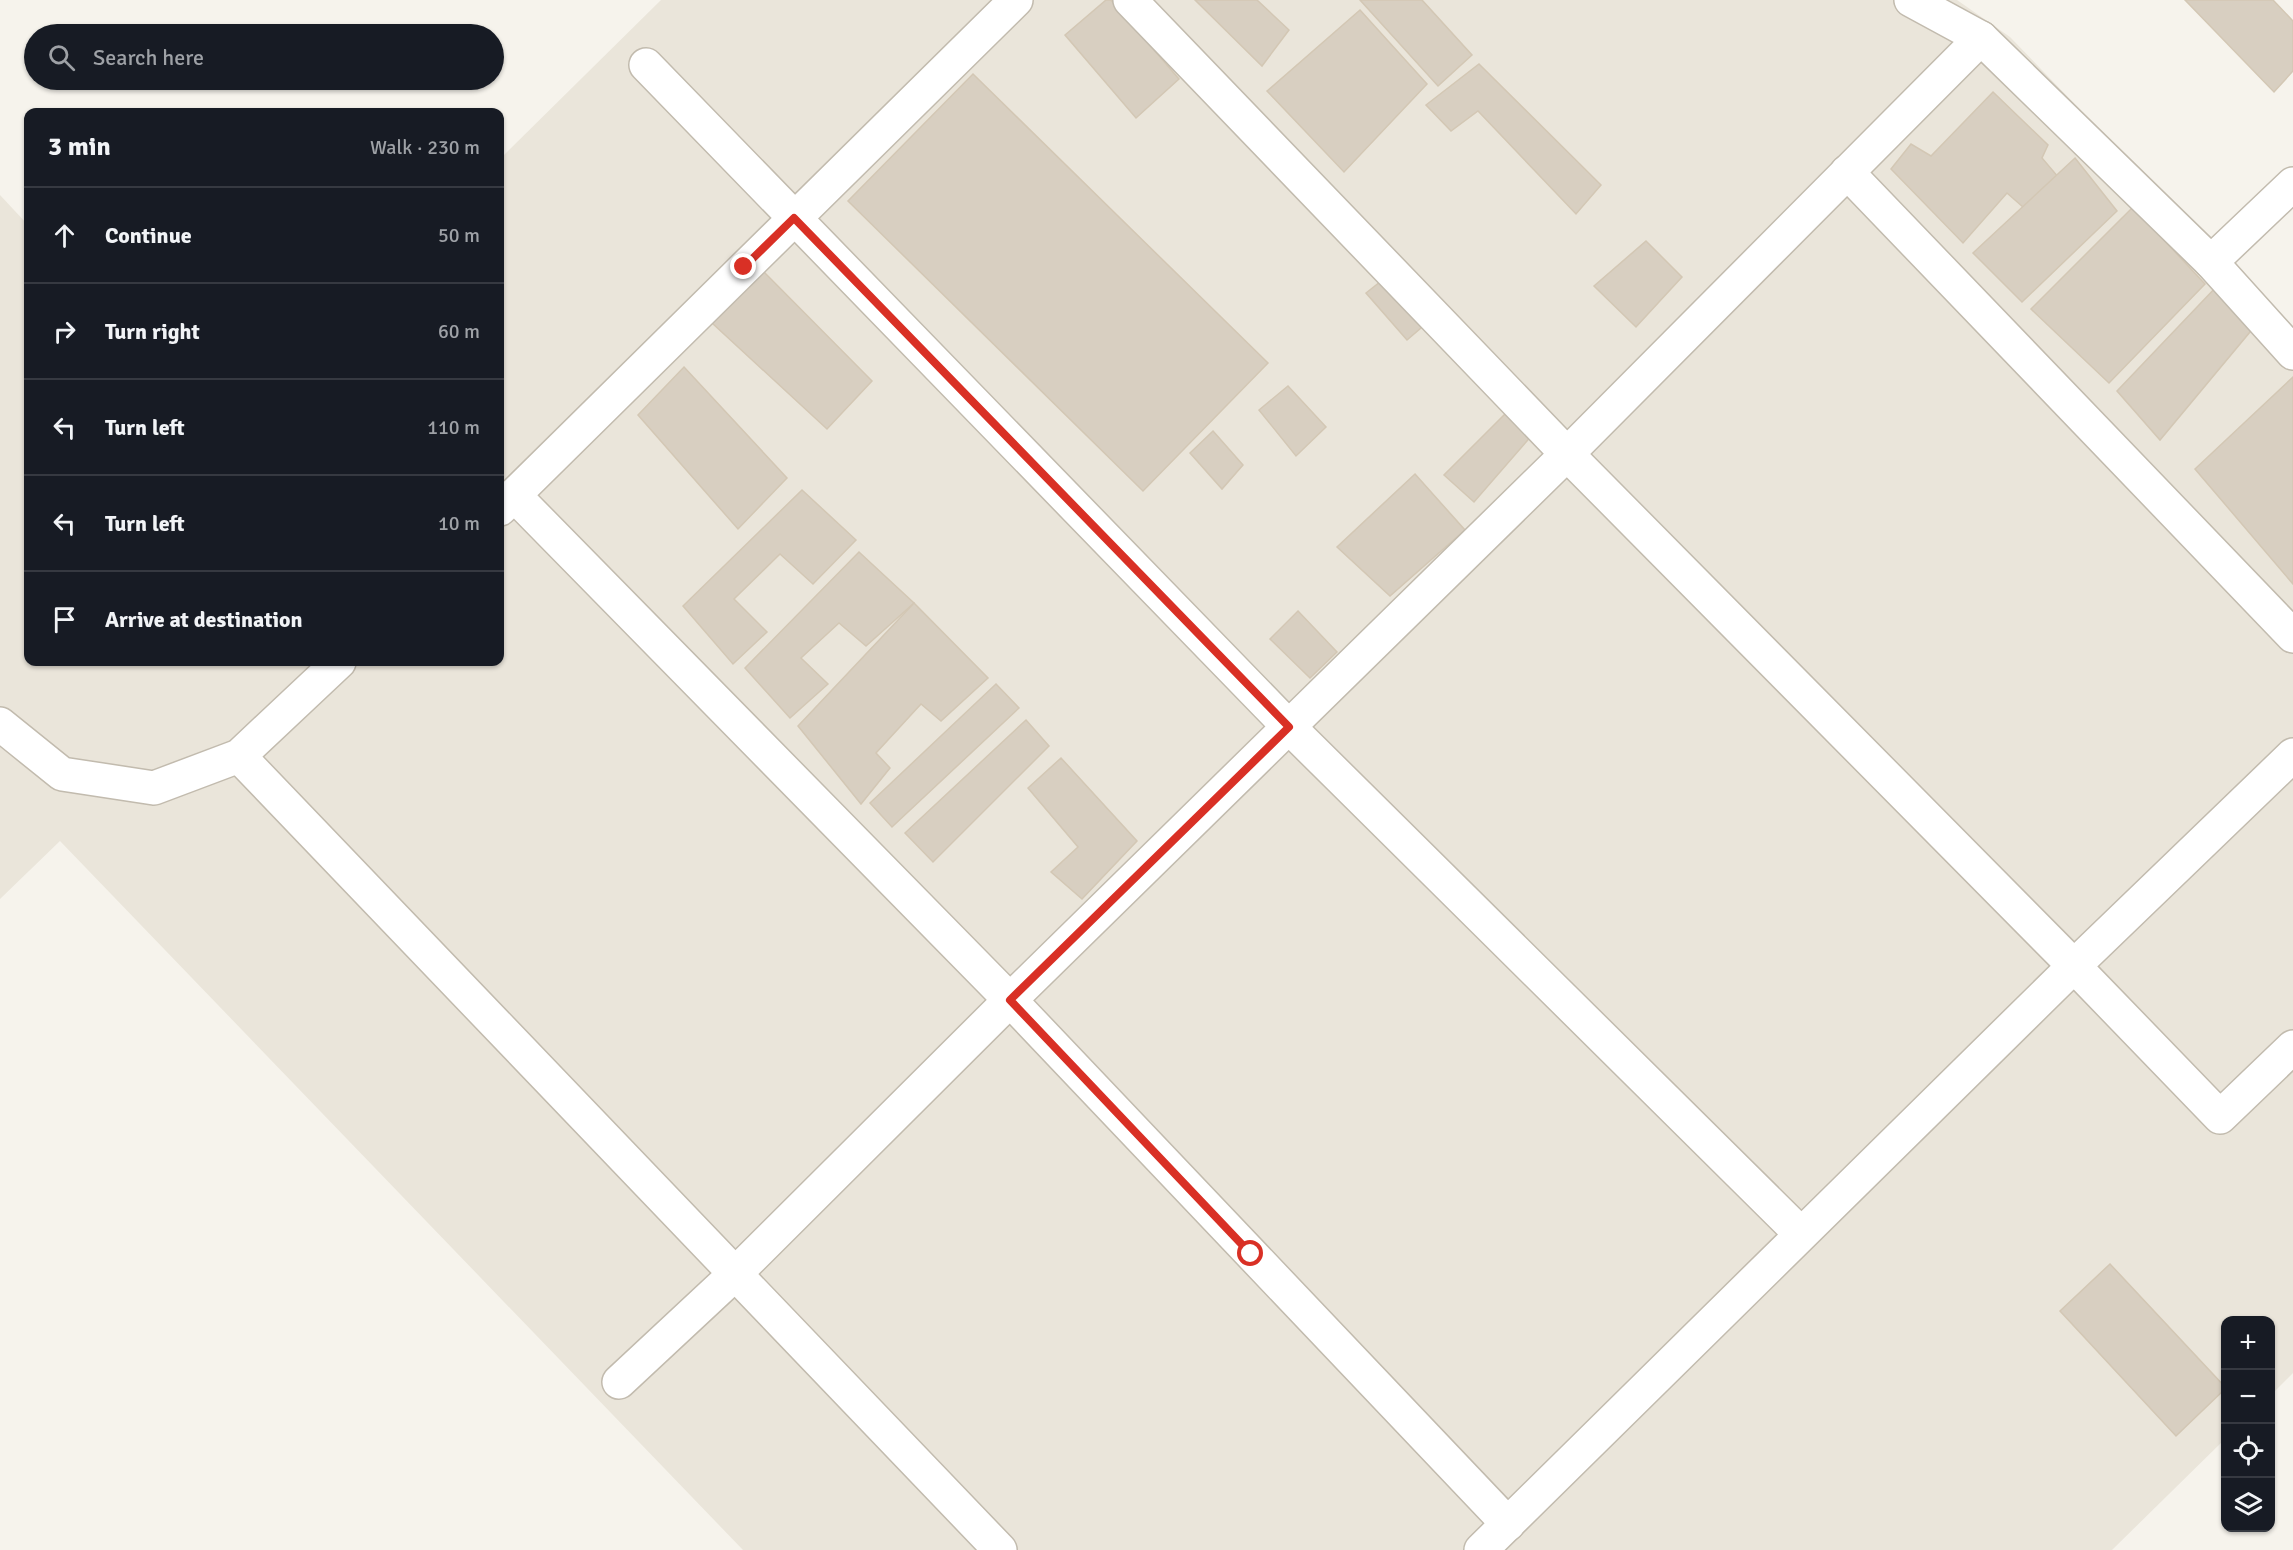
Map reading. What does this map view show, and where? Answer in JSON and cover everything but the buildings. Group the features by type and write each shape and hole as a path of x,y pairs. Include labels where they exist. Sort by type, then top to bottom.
{"street":[{"path":"1016,0 507,502 1010,1000 1508,1524"},
{"path":"1130,0 1567,454 2220,1116 2293,1047"},
{"path":"1911,0 1981,38 2211,262 2293,353"},
{"path":"619,1382 736,1273 1010,1000 1567,454 1981,38"},
{"path":"646,65 1289,727 1801,1234"},
{"path":"1847,172 2293,636"},
{"path":"2211,262 2293,184"},
{"path":"0,724 62,774 154,788 239,756 335,666"},
{"path":"1481,1550 2074,966 2293,755"},
{"path":"239,756 1000,1550"}],"shaded area":[{"path":"661,0 1957,0 2010,37 2293,330 2293,1373 2275,1391 2275,1316 2221,1316 2221,1443 2112,1550 743,1550 60,841 0,899 0,195 24,221 24,666 504,666 504,155"}],"route":[{"path":"744,267 794,218 1289,727 1010,1000 1251,1254"}]}
